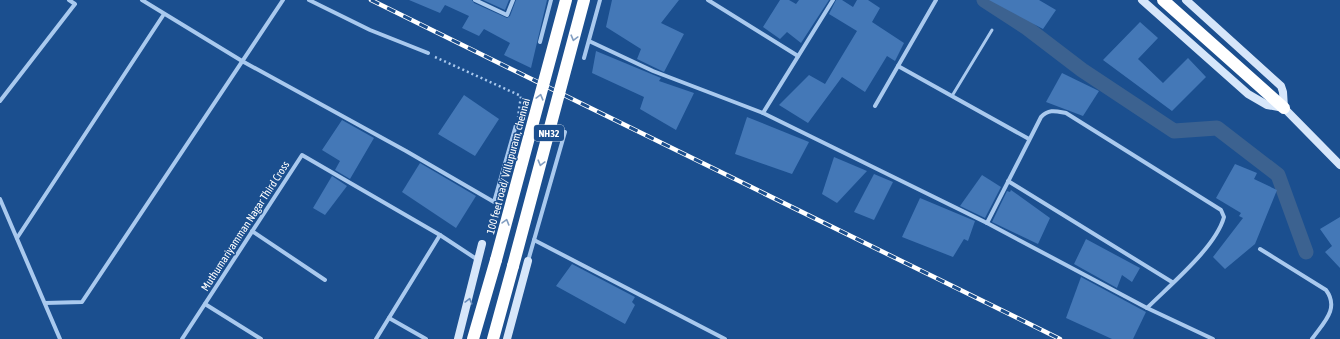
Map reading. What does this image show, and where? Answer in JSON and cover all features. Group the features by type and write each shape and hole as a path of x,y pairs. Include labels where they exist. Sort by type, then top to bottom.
{"highway":[{"name":"100 feet road/ Villupuram, chennai","path":"473,339 496,260 566,0"},
{"name":"NH32","path":"493,339 584,0"},
{"path":"1163,0 1284,108"}],"street":[{"path":"0,101 74,4 68,0"},
{"path":"142,0 242,61 406,150 494,202 516,125"},
{"path":"45,304 82,302 283,0"},
{"path":"309,0 370,30 428,53"},
{"path":"475,0 507,15 513,0"},
{"path":"540,42 552,0"},
{"path":"584,58 600,0"},
{"path":"708,0 798,56"},
{"path":"763,113 833,0"},
{"path":"875,106 936,0"},
{"path":"1142,0 1248,94 1267,105 1284,108 1340,165"},
{"path":"1186,0 1281,86 1284,108"},
{"path":"16,238 164,14"},
{"path":"589,41 653,70 763,113 987,223 1147,308 1213,339"},
{"path":"898,66 1029,139"},
{"path":"987,223 1041,117 1046,111 1054,110 1066,113 1221,210 1224,217 1221,228 1205,250 1147,308"},
{"path":"506,339 565,132"},
{"name":"Muthumariyamman Nagar Third Cross","path":"182,339 302,155 440,235 479,261"},
{"path":"1008,181 1172,282"},
{"path":"0,199 60,339"},
{"path":"252,231 326,280"},
{"path":"376,339 440,235"},
{"path":"534,240 725,339"},
{"path":"458,339 479,261 482,244"},
{"path":"1260,249 1326,290 1332,298 1332,308 1312,339"},
{"path":"205,304 261,339"},
{"path":"389,318 426,339"}],"lane":[{"path":"952,96 992,30"}],"path":[{"path":"428,53 521,96 516,125"}],"building":[{"path":"409,0 472,0 474,3 507,18 510,16 516,0 547,0 531,68 504,55 510,43 484,29 479,36 462,28 469,16 445,5 440,13"},
{"path":"483,0 509,0 505,10"},
{"path":"612,0 679,0 661,23 684,34 664,72 637,59 641,49 606,27"},
{"path":"780,0 789,0 796,4 799,0 829,0 801,43 787,32 780,39 763,27"},
{"path":"836,0 842,0 853,7 857,0 868,0 880,8 872,22 904,43 895,61 887,56 865,92 842,77 808,123 779,105 809,75 825,84 857,31 829,14"},
{"path":"989,0 1039,0 1056,10 1043,29"},
{"path":"1140,22 1158,38 1138,59 1163,83 1188,58 1206,77 1172,111 1103,60"},
{"path":"596,51 661,78 659,81 694,93 676,130 640,109 644,97 592,73"},
{"path":"1062,73 1099,91 1083,116 1046,102"},
{"path":"464,95 499,119 475,156 438,134"},
{"path":"747,117 809,142 792,174 735,154"},
{"path":"342,120 374,138 350,179 335,170 340,161 322,150"},
{"path":"834,157 867,171 837,203 822,194"},
{"path":"420,163 476,196 456,228 402,192"},
{"path":"1235,164 1257,173 1254,179 1277,190 1255,244 1225,269 1213,257 1243,218 1239,216 1241,213 1216,198"},
{"path":"874,174 893,182 874,220 854,212"},
{"path":"982,175 1001,187 985,218 960,206"},
{"path":"332,176 347,186 325,215 313,208"},
{"path":"1011,190 1050,218 1038,244 992,222 1007,191 1010,192"},
{"path":"920,198 975,221 968,241 964,239 953,257 902,237"},
{"path":"1340,217 1340,268 1325,252 1332,246 1320,229"},
{"path":"1086,239 1140,268 1132,282 1122,275 1117,288 1074,264"},
{"path":"572,264 635,297 632,302 635,305 625,324 556,286"},
{"path":"1081,277 1146,312 1133,339 1112,339 1066,318"}],"waterway":[{"path":"984,0 1027,28 1082,70 1174,131 1217,128 1278,175 1306,252"}],"railway":[{"path":"371,0 1060,339"}]}
